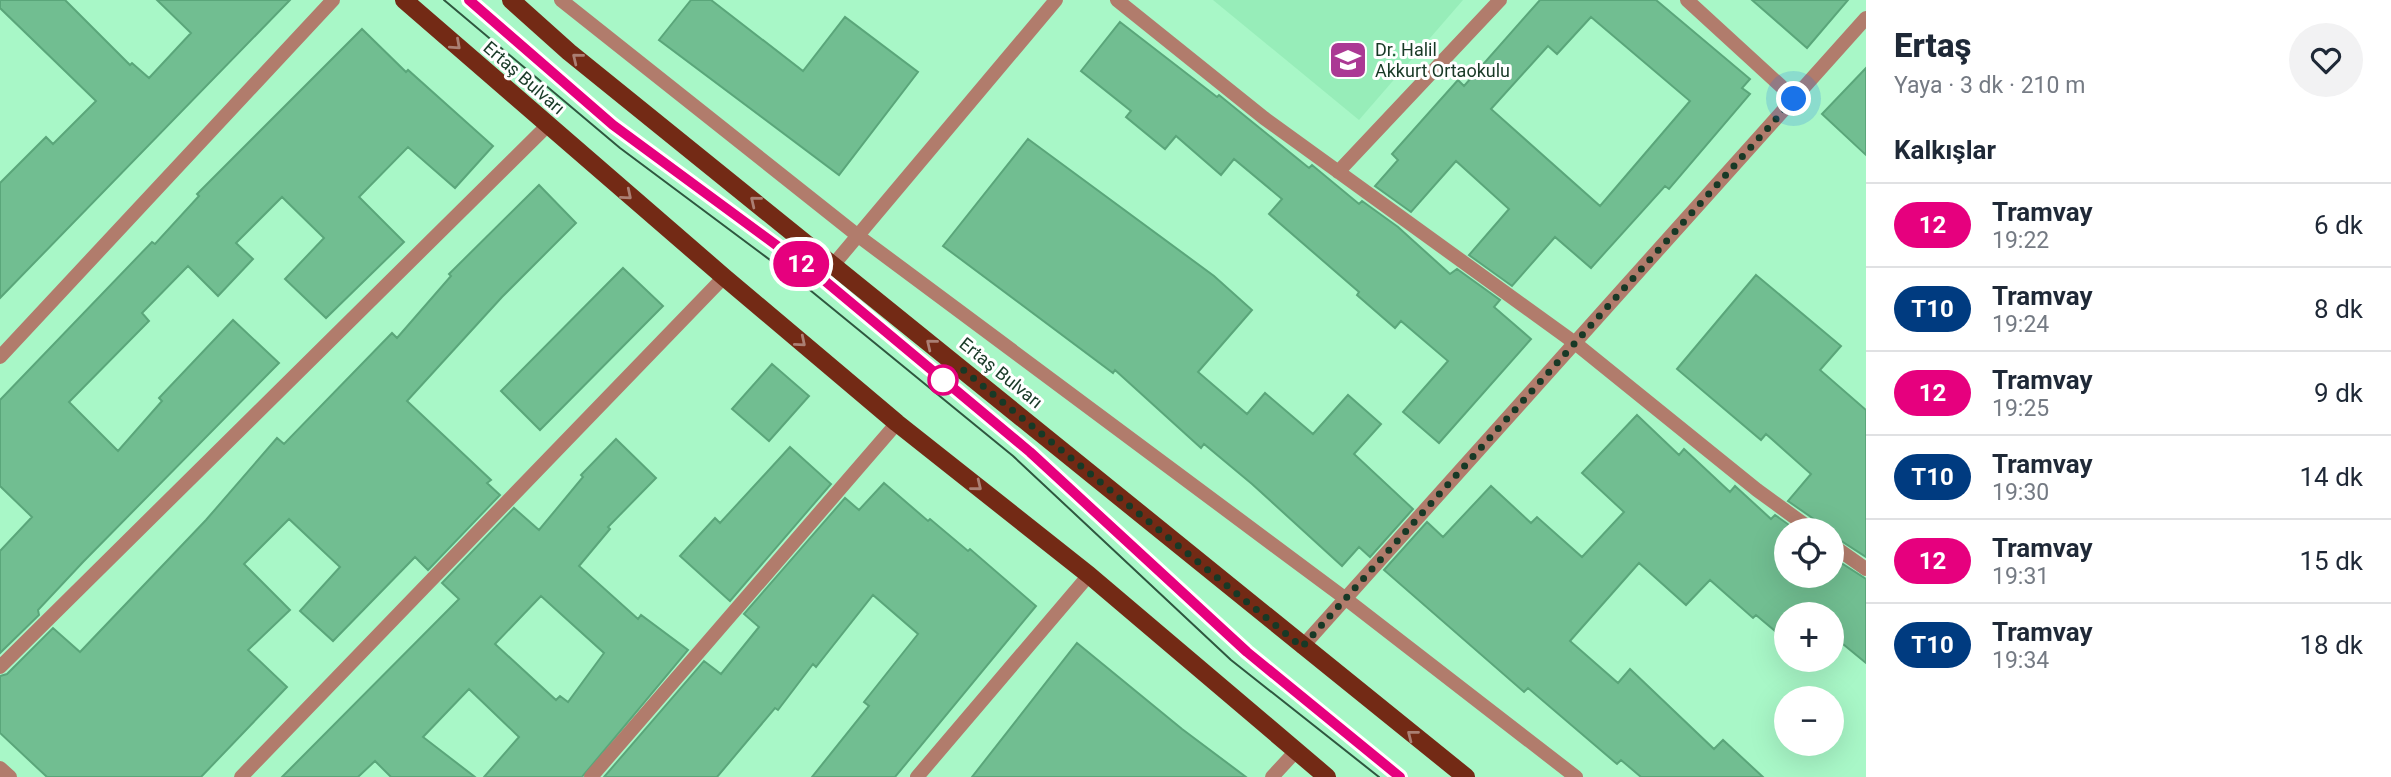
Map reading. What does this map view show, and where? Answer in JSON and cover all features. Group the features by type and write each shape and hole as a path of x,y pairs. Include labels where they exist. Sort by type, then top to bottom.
{"main road":[{"name":"Ertaş Bulvarı","path":"404,0 547,127 897,423 1089,575 1327,777"},
{"name":"Ertaş Bulvarı","path":"510,0 569,52 1465,777"}],"street":[{"path":"0,357 333,0"},
{"path":"561,0 858,235 1346,599 1576,777"},
{"path":"834,264 1056,0"},
{"path":"1117,0 1264,118 1576,343 1757,490 1796,518"},
{"path":"1338,172 1500,0"},
{"path":"1687,0 1794,99"},
{"path":"1302,647 1794,99 1863,27"},
{"path":"0,667 547,127"},
{"path":"241,777 724,277"},
{"path":"591,777 897,423"},
{"path":"1844,553 1866,569"},
{"path":"916,777 1089,575"},
{"path":"1272,777 1296,751"},
{"path":"0,768 9,777"}],"shaded area":[{"name":"Dr. Halil Akkurt Ortaokulu","path":"1213,0 1463,0 1359,120"}],"building":[{"path":"0,0 65,0 130,65 132,63 149,78 191,33 157,0 290,0 0,298 0,183 46,137 53,144 96,101 0,8"},
{"path":"691,0 711,0 803,71 845,17 918,72 839,175 659,40"},
{"path":"1540,0 1656,0 1750,79 1742,88 1750,94 1669,189 1665,186 1591,268 1555,237 1512,286 1469,255 1509,209 1456,161 1411,212 1375,186 1398,160 1392,154 1458,80 1464,86","holes":["1591,17 1690,101 1600,206 1491,109 1548,46 1557,54"]},
{"path":"1752,0 1848,0 1807,48"},
{"path":"1120,22 1217,97 1219,95 1309,168 1312,165 1359,204 1362,201 1398,227 1450,274 1457,269 1500,300 1494,307 1531,339 1439,443 1403,412 1448,361 1401,321 1395,328 1357,295 1359,292 1269,214 1282,199 1234,159 1221,175 1176,136 1165,149 1126,117 1131,111 1081,71"},
{"path":"362,29 406,72 408,70 493,146 455,188 408,147 359,197 404,242 326,318 285,279 324,238 282,197 236,243 253,259 218,296 188,266 142,313 149,321 69,402 118,451 162,401 159,398 233,320 279,363 83,562 38,610 39,615 0,653 0,551 32,517 0,486 0,400 152,242 155,244 199,196 197,194"},
{"path":"1866,68 1866,155 1822,114"},
{"path":"1028,139 1214,276 1252,310 1198,372 1247,414 1265,393 1313,434 1348,395 1381,424 1354,454 1413,509 1370,557 1359,547 1342,566 1252,484 1204,444 1201,448 1115,370 1113,373 943,246"},
{"path":"539,185 576,223 502,297 407,401 491,480 487,483 500,495 428,570 415,557 333,641 300,611 340,567 289,519 244,564 290,610 248,650 287,687 201,777 47,777 0,733 0,676 7,674 53,628 80,652 206,520 277,438 284,444 392,333 397,338 451,276 449,274"},
{"path":"623,268 663,306 540,430 501,391"},
{"path":"1756,275 1841,346 1820,370 1866,410 1866,557 1844,543 1844,518 1812,518 1788,501 1811,474 1766,434 1761,440 1677,369"},
{"path":"772,364 809,396 769,441 732,409"},
{"path":"1637,415 1679,455 1684,449 1730,492 1735,486 1771,519 1775,515 1779,518 1774,518 1774,588 1844,588 1844,565 1866,579 1866,663 1844,645 1844,602 1774,602 1774,630 1756,615 1753,618 1710,580 1686,605 1639,563 1570,641 1618,683 1630,669 1714,749 1723,740 1763,777 1641,777 1621,760 1617,764 1528,688 1524,692 1384,570 1427,522 1443,537 1491,486 1531,523 1537,517 1582,557 1624,512 1582,473"},
{"path":"616,439 656,478 608,527 610,529 579,566 638,619 641,615 688,650 582,777 484,777 519,737 469,689 423,737 475,777 391,777 375,761 358,777 282,777 459,599 442,583 514,508 539,530 583,477 581,475","holes":["541,596 604,653 568,702 560,696 556,700 495,644"]},
{"path":"790,447 831,484 730,601 680,556 715,518 720,523"},
{"path":"884,483 928,521 930,519 968,551 970,549 1036,606 895,777 812,777 869,706 864,702 918,634 873,595 816,667 813,664 778,710 775,708 717,777 604,777 704,661 721,674 759,627 744,614 845,498 859,510"},
{"path":"1077,643 1182,729 1246,777 972,777"}],"tram line":[{"path":"444,0 620,148 805,286 1013,456 1231,660 1379,777"},
{"name":"12","path":"469,0 613,125 825,281 1030,452 1068,484 1247,652 1400,777"},
{"path":"470,0 613,125 825,281 1068,483 1247,652 1400,777"}],"place":[{"name":"Dr. Halil Akkurt Ortaokulu","path":"1348,60"}],"route":[{"path":"943,380 961,368 1302,647 1794,99"}]}
